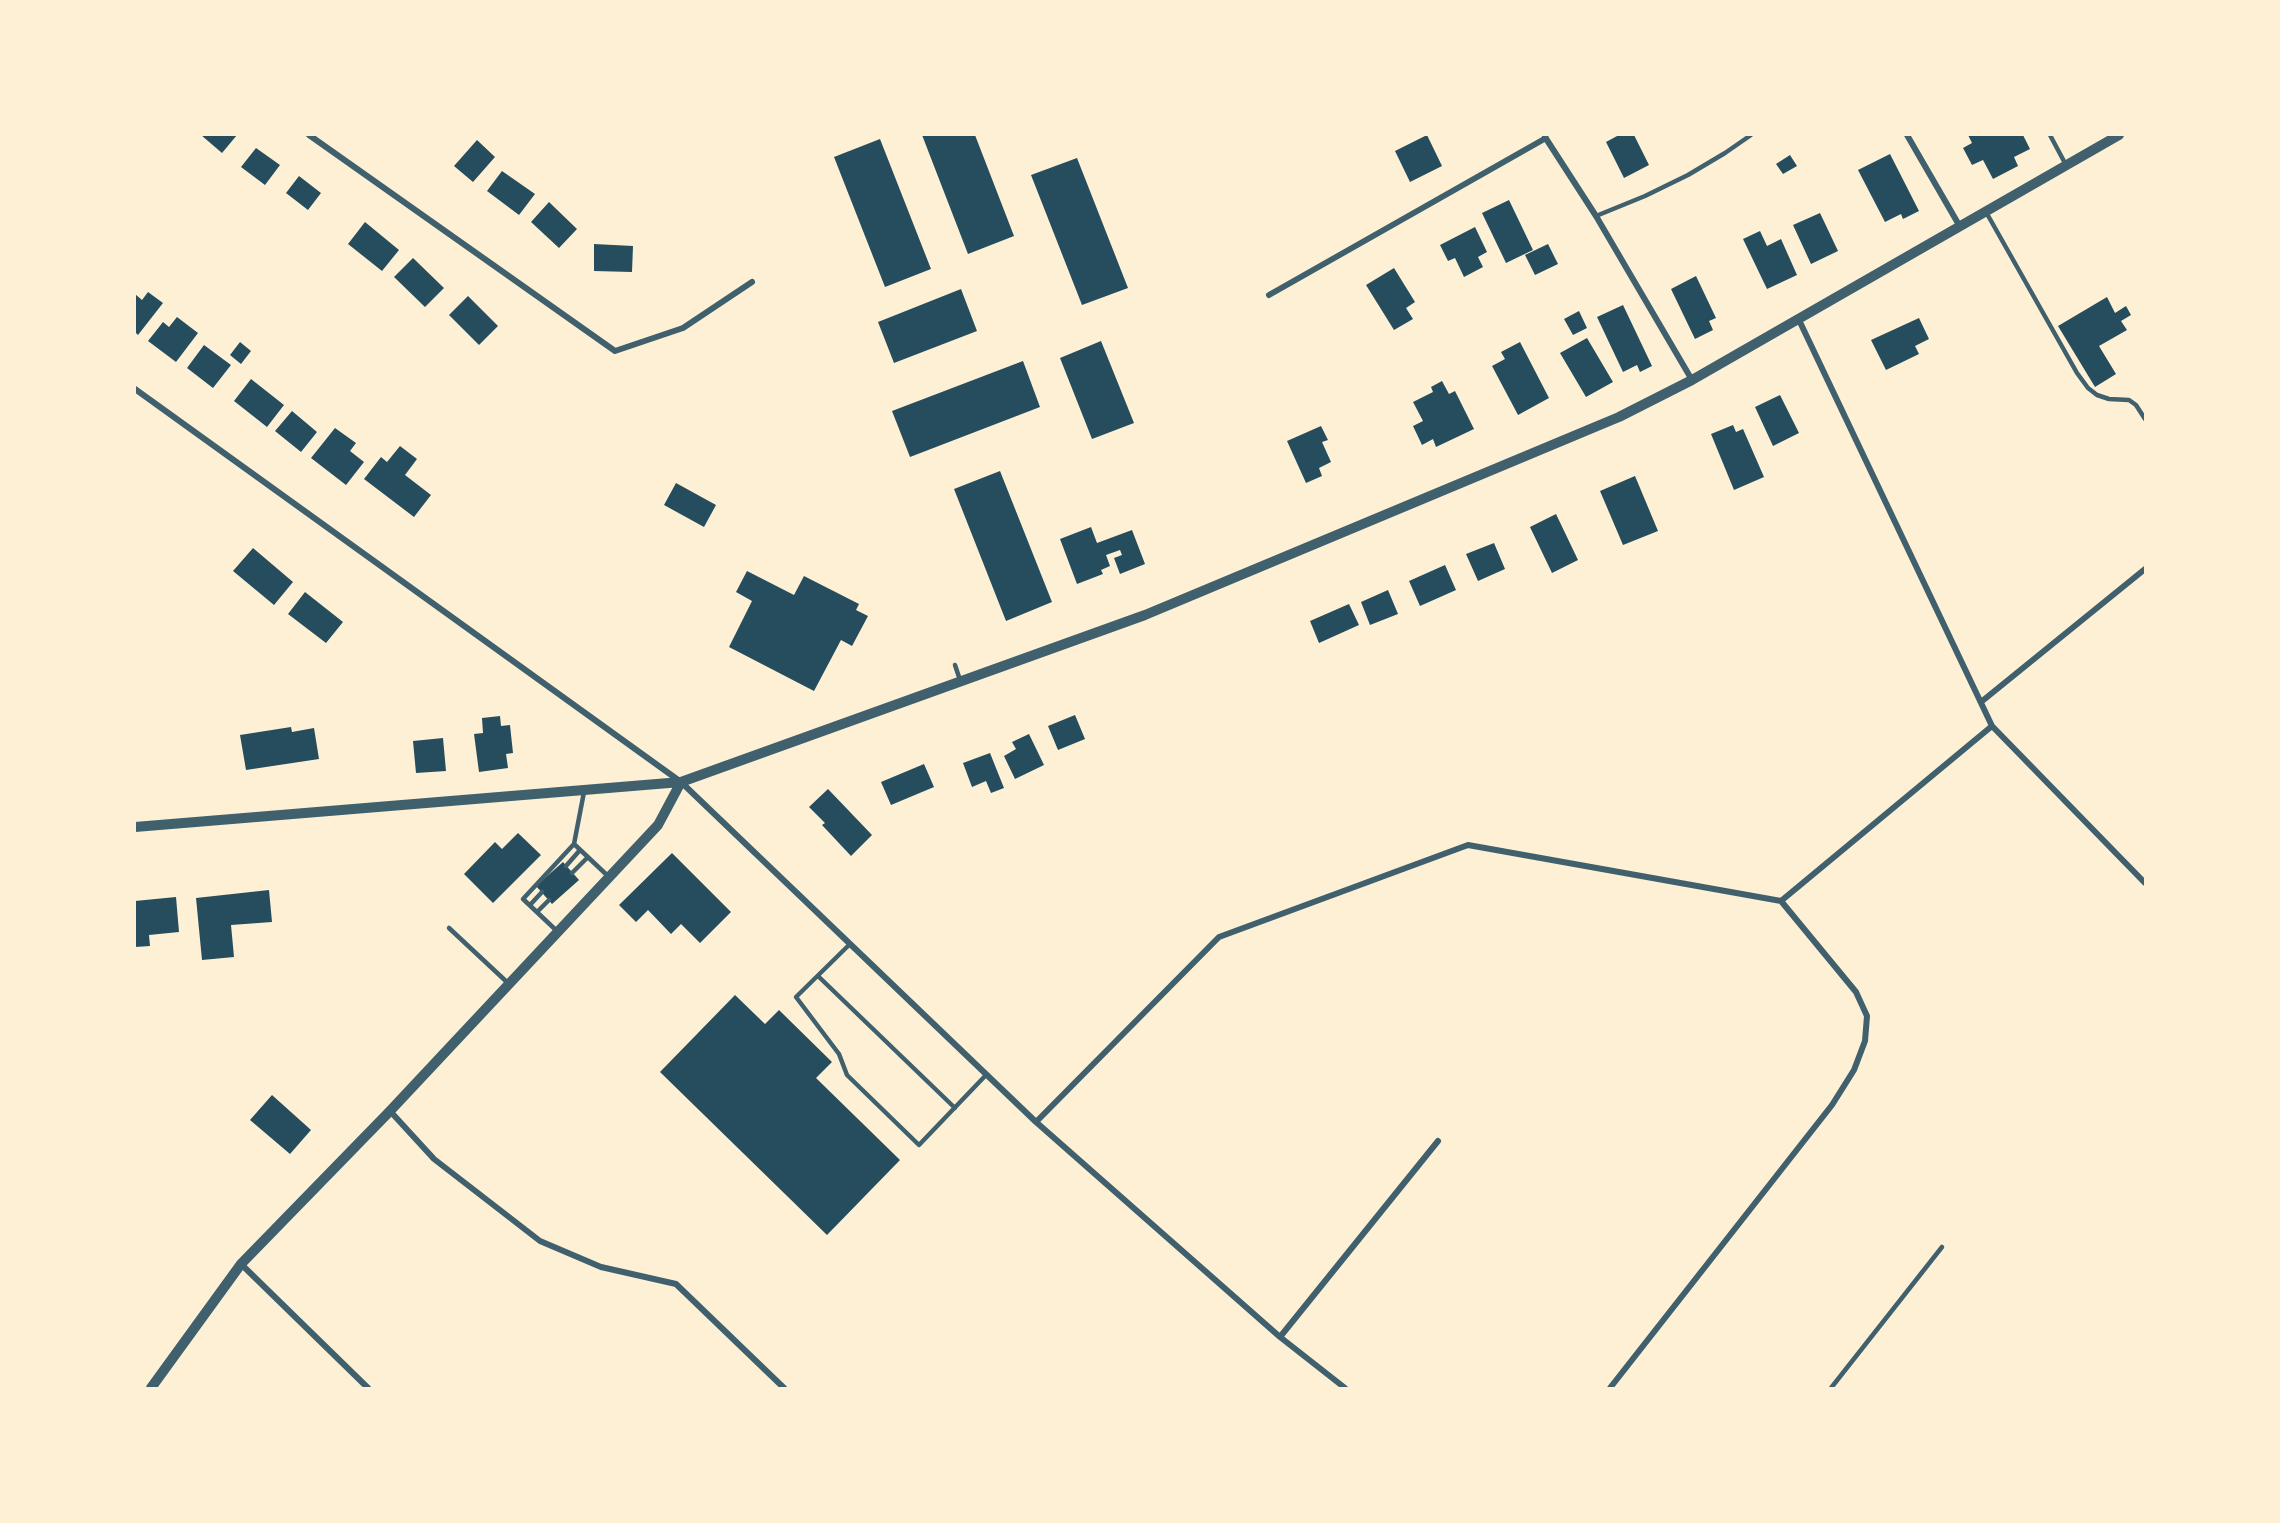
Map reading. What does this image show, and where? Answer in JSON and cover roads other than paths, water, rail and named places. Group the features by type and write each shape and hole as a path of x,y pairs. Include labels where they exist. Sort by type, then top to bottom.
{"street":[{"path":"309,135 615,351 683,328 752,282"},
{"path":"1907,135 1959,225"},
{"path":"135,827 681,782 1145,615 1619,417 1692,381 1959,225 2119,135"},
{"path":"1269,295 1545,136 1596,216 1692,381"},
{"path":"1799,320 1992,726 2145,884"},
{"path":"135,389 681,782 1036,1122 1280,1337 1345,1388"},
{"path":"1981,702 2145,569"},
{"path":"1781,901 1992,726"},
{"path":"151,1388 241,1264 390,1111 658,825 681,782"},
{"path":"1036,1122 1219,937 1468,845 1781,901 1856,992 1867,1016 1865,1041 1854,1070 1832,1105 1610,1388"},
{"path":"390,1111 435,1159 540,1241 601,1267 676,1284 784,1388"},
{"path":"1280,1337 1438,1141"},
{"path":"241,1264 368,1388"}],"lane":[{"path":"1596,216 1688,175 1750,135"},
{"path":"2050,135 2066,165"},
{"path":"1985,211 2088,388 2097,395 2109,399 2129,400 2136,405 2145,419"},
{"path":"955,665 960,680"},
{"path":"558,932 523,899 574,844 584,789"},
{"path":"574,844 609,877"},
{"path":"566,866 580,850"},
{"path":"572,873 588,857"},
{"path":"530,905 542,892"},
{"path":"537,912 549,900"},
{"path":"449,928 509,984"},
{"path":"850,944 795,997 839,1054 847,1075 919,1145 986,1075"},
{"path":"818,976 955,1108"},
{"path":"1831,1388 1942,1247"}]}
